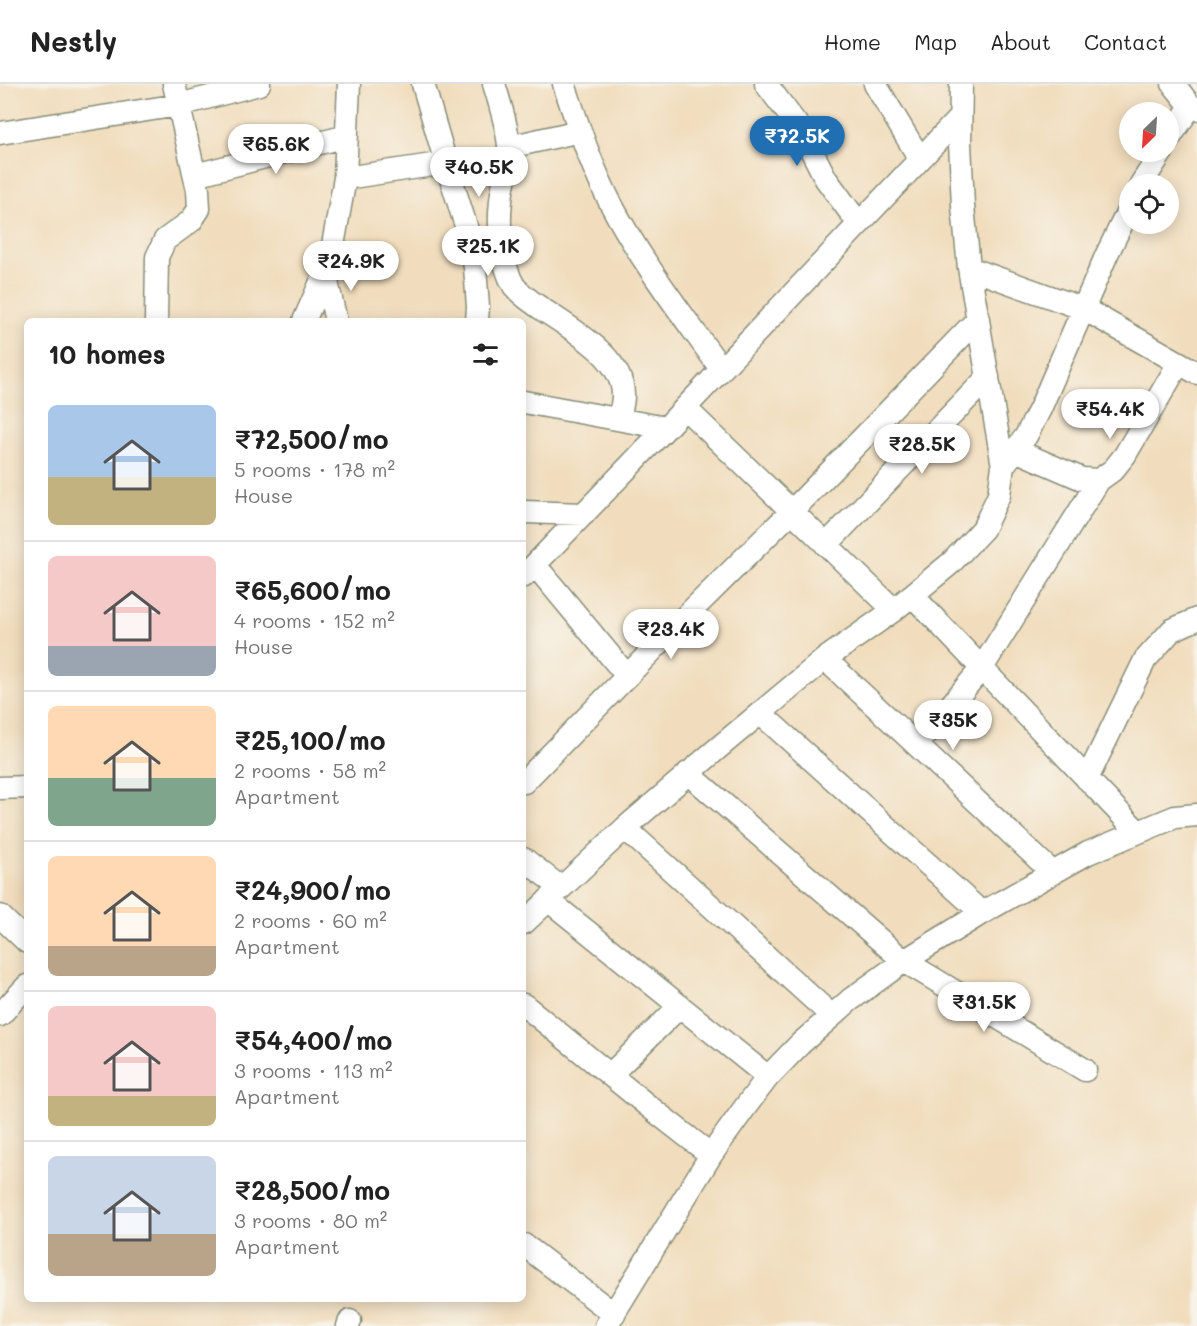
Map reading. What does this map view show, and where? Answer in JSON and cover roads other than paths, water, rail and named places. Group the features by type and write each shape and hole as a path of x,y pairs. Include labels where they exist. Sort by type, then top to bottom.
{"street":[{"path":"0,133 176,94 260,84"},
{"path":"305,318 332,251 345,178 349,84"},
{"path":"423,84 466,226 475,267 477,318"},
{"path":"494,84 504,116 509,147 501,201 501,244 506,267 515,287 606,356 619,375 623,396 619,419"},
{"path":"564,84 586,149 610,203 641,257 722,369"},
{"path":"766,84 801,130 826,179 859,224"},
{"path":"875,84 920,159"},
{"path":"961,84 960,143 969,268 988,377 1009,458"},
{"path":"1173,84 1194,107 1179,126"},
{"path":"156,318 157,256 165,240 191,221 199,209 198,190 176,94"},
{"path":"627,676 529,571 960,117"},
{"path":"509,147 580,131"},
{"path":"195,176 347,136"},
{"path":"345,178 446,163"},
{"path":"526,921 625,828 688,773 825,659 894,610 951,562 982,529 999,495 1009,458 1026,436 1040,409 1119,229"},
{"path":"917,745 982,668 1099,480 1113,470 1125,455 1188,368 1084,309 969,268"},
{"path":"325,273 335,318"},
{"path":"526,781 978,319"},
{"path":"826,545 988,377"},
{"path":"526,402 666,428"},
{"path":"685,408 894,610"},
{"path":"1009,458 1082,479 1099,480"},
{"path":"526,512 584,514"},
{"path":"912,595 1138,832"},
{"path":"1088,779 1145,660 1173,630 1196,621"},
{"path":"825,659 1053,873"},
{"path":"760,713 982,913"},
{"path":"688,773 904,961 1084,1070"},
{"path":"0,788 24,787"},
{"path":"526,1247 610,1320 711,1155 768,1077 800,1044 850,1000 904,961 982,913 1088,853 1175,817 1197,815"},
{"path":"625,828 832,1016"},
{"path":"526,861 555,894 680,1006 768,1077"},
{"path":"0,916 24,939"},
{"path":"0,1015 24,989"},
{"path":"610,1075 680,1006"},
{"path":"526,1007 711,1155"}]}
